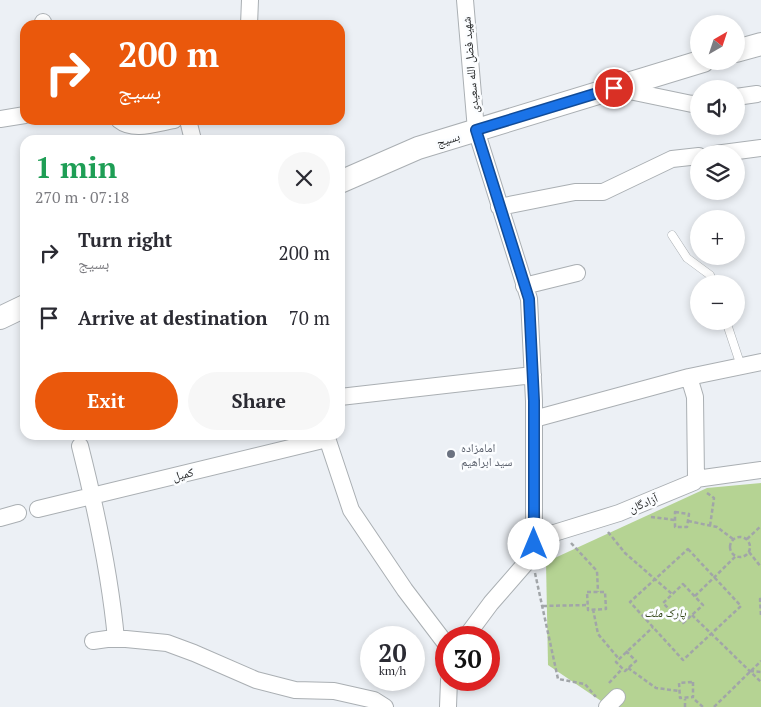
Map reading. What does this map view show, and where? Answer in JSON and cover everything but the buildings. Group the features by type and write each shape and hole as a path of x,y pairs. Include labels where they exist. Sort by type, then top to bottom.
{"street":[{"path":"249,20 250,0"},
{"name":"شهید فضل الله سعیدی","path":"465,0 476,130 529,299 534,419 534,544"},
{"path":"745,48 761,44"},
{"name":"بسیج","path":"345,180 418,148 690,65"},
{"path":"614,88 690,104"},
{"path":"745,97 760,98"},
{"path":"0,119 20,116"},
{"path":"125,125 135,133 159,125"},
{"path":"745,150 761,148"},
{"path":"499,207 576,192 603,192 672,159 690,157"},
{"path":"524,286 578,273"},
{"path":"0,318 20,308"},
{"path":"534,419 689,377 761,362"},
{"path":"345,396 533,374"},
{"path":"689,377 695,397 695,480"},
{"name":"کمیل","path":"38,509 315,440"},
{"path":"328,440 351,510 405,590 435,630"},
{"path":"80,446 93,496 113,604 116,639"},
{"name":"آزادگان","path":"534,544 551,534 619,512 695,480 761,470"},
{"path":"0,518 18,513"},
{"path":"474,626 525,564 534,544"},
{"path":"92,641 116,639 167,643 256,680 295,690 334,691 374,700 385,707"},
{"path":"448,707 449,691"}],"lane":[{"path":"672,235 687,258 710,275"},
{"path":"729,330 741,366"}],"path":[{"path":"695,480 714,498 710,526"},
{"path":"676,512 689,514 688,521 687,527 675,527 676,512"},
{"path":"597,520 626,552 672,595"},
{"path":"688,521 717,527 734,539"},
{"path":"747,539 761,526"},
{"path":"560,531 597,571 598,592"},
{"path":"740,537 747,539 750,545 748,552 743,556 736,556 731,552 730,545 734,539 740,537"},
{"path":"688,549 714,577 741,606 683,660 630,602 688,549"},
{"path":"748,552 761,567"},
{"path":"695,596 736,556"},
{"path":"525,564 537,574 558,679 585,684 594,696 611,696 623,669"},
{"path":"683,584 703,605 683,623 663,603 672,595 683,584"},
{"path":"587,592 605,592 606,609 588,610 588,605 587,592"},
{"path":"761,599 761,616"},
{"path":"543,606 588,605"},
{"path":"593,609 598,634 619,659"},
{"path":"692,615 761,682"},
{"path":"626,651 636,660 625,671 616,662 626,651 653,627"},
{"path":"714,707 761,661"},
{"path":"628,668 656,688 680,691"},
{"path":"750,671 761,672"},
{"path":"679,682 693,682 693,697 685,698 680,698 679,682"},
{"path":"685,698 685,707"},
{"path":"695,700 703,707"}],"green space":[{"name":"پارک ملت","path":"761,483 761,707 610,707 548,665 546,562 707,488"}],"place":[{"name":"امامزاده سید ابراهیم","path":"451,454"}],"route":[{"path":"534,544 534,401 529,299 476,130 614,88"}]}
